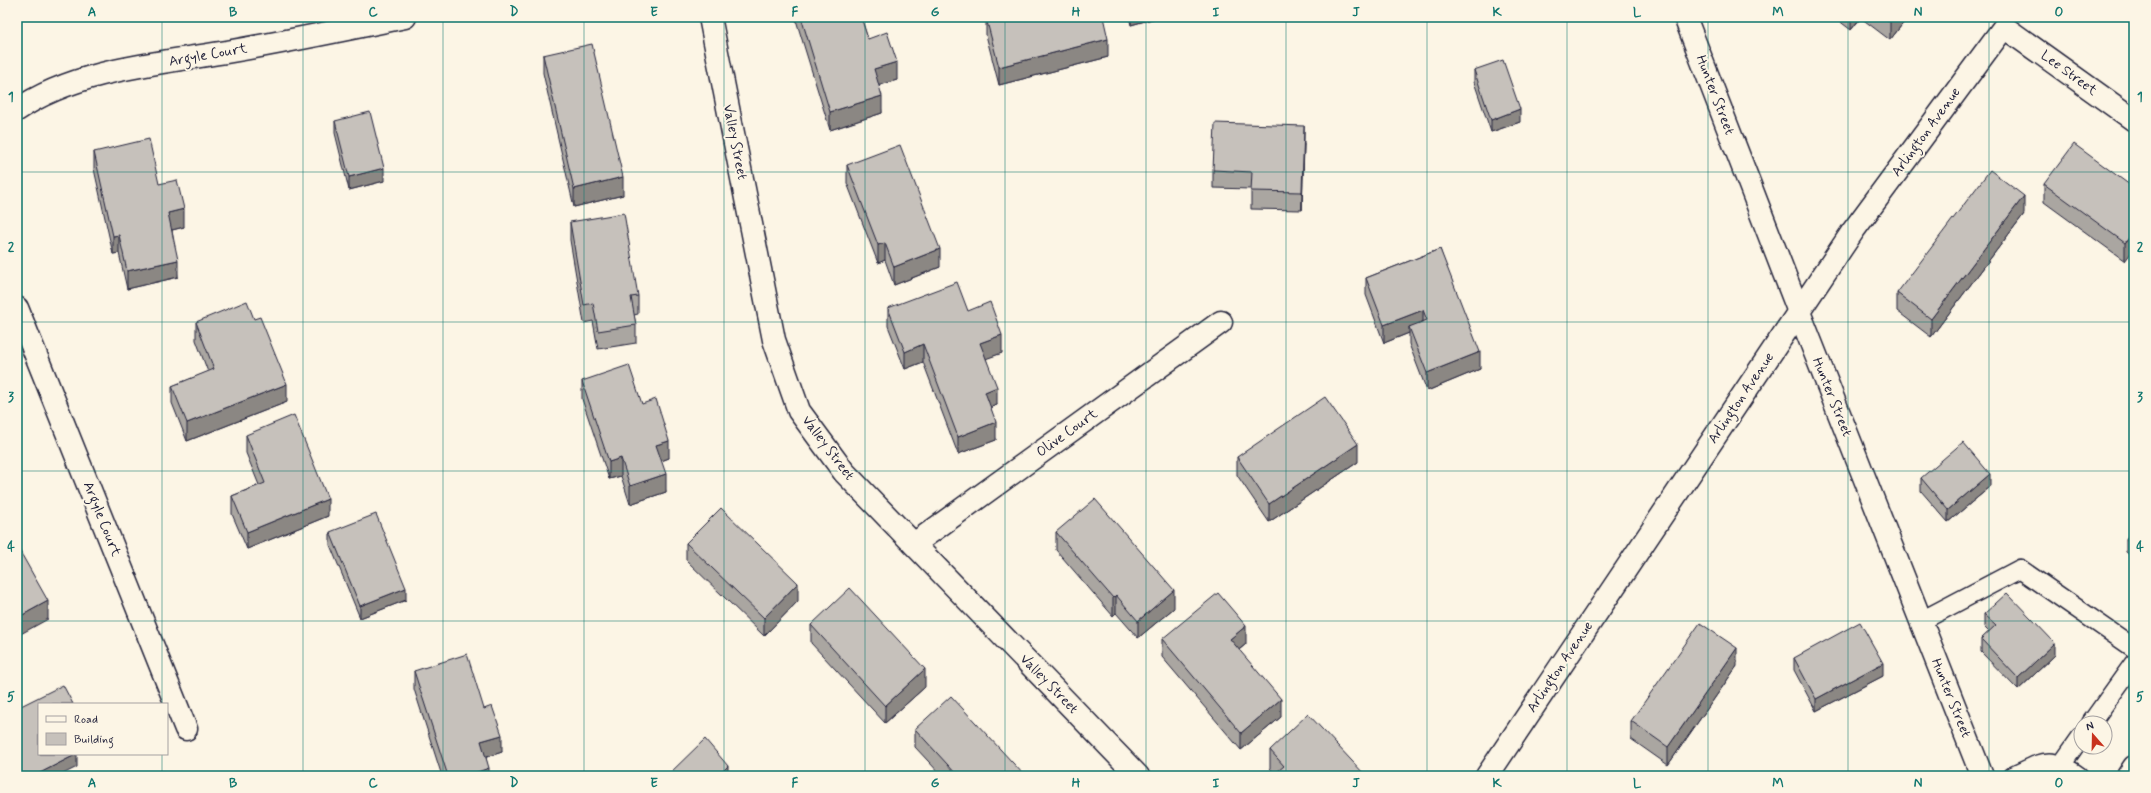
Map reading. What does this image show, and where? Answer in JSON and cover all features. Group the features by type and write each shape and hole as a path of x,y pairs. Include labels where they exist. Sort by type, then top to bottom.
{"street":[{"name":"Argyle Court","path":"17,110 70,82 130,68 293,40 405,17"},
{"name":"Valley Street","path":"710,17 774,340 799,411 844,472 1138,776"},
{"name":"Hunter Street","path":"1685,17 1798,312 1982,776"},
{"name":"Arlington Avenue","path":"1488,776 1853,231 2004,27"},
{"name":"Lee Street","path":"2004,27 2134,120"},
{"name":"Argyle Court","path":"17,308 186,729"},
{"name":"Olive Court","path":"914,544 1221,322"},
{"path":"2128,776 2134,767"}],"lane":[{"path":"1921,621 2020,569 2134,648"},
{"path":"2097,715 2134,663"},
{"path":"2062,764 2073,748"},
{"path":"2013,776 2043,762 2062,764 2079,776"}],"building":[{"path":"801,17 861,17 868,39 887,32 897,62 874,69 882,96 830,112"},
{"path":"1103,17 1108,39 999,67 986,18"},
{"path":"1883,17 1894,17 1890,22"},
{"path":"592,44 623,177 574,189 543,55"},
{"path":"1503,60 1520,109 1491,120 1474,70"},
{"path":"370,112 384,168 349,177 335,121"},
{"path":"1215,123 1304,126 1302,192 1251,191 1252,172 1213,170"},
{"path":"149,139 159,184 177,180 184,209 168,213 178,260 127,271 119,235 113,236 94,152"},
{"path":"2074,144 2134,188 2134,231 2125,243 2044,184"},
{"path":"900,145 940,249 894,267 885,243 878,245 847,165"},
{"path":"1990,170 2024,196 1931,319 1897,293"},
{"path":"624,213 638,296 631,297 636,325 598,331 593,303 584,305 570,222"},
{"path":"1440,249 1480,352 1427,373 1409,327 1427,320 1423,310 1384,325 1366,278"},
{"path":"957,282 968,311 990,302 1002,335 980,343 997,387 985,392 996,422 958,437 923,344 905,352 888,308"},
{"path":"247,301 254,319 260,317 287,384 187,423 172,386 214,369 196,322"},
{"path":"629,365 642,404 656,399 669,441 656,445 666,474 630,486 621,458 609,462 582,381"},
{"path":"1325,397 1358,444 1269,504 1237,457"},
{"path":"294,415 328,499 247,532 232,496 265,483 246,435"},
{"path":"1963,442 1990,474 1948,510 1921,478"},
{"path":"1095,499 1174,590 1138,621 1116,595 1113,598 1056,532"},
{"path":"721,508 798,583 764,618 686,543"},
{"path":"376,514 406,588 360,606 330,532"},
{"path":"2134,527 2134,545 2126,539"},
{"path":"17,546 48,601 17,618"},
{"path":"850,588 925,669 885,706 811,625"},
{"path":"1218,593 1246,626 1230,639 1281,699 1241,733 1162,639"},
{"path":"2007,593 2055,643 2018,678 1981,639 1996,625 1984,614"},
{"path":"1860,622 1883,663 1816,699 1794,658"},
{"path":"1700,623 1737,648 1668,747 1631,721"},
{"path":"467,654 484,709 492,706 502,735 481,741 489,768 466,776 448,776 414,671"},
{"path":"63,685 72,703 38,703 38,755 75,755 34,776 17,776 17,708"},
{"path":"951,696 1025,776 958,776 915,729"},
{"path":"1308,714 1366,776 1283,776 1278,771 1284,766 1270,750"},
{"path":"705,739 728,766 718,776 667,776"},
{"path":"633,775 664,776 632,776"}]}
